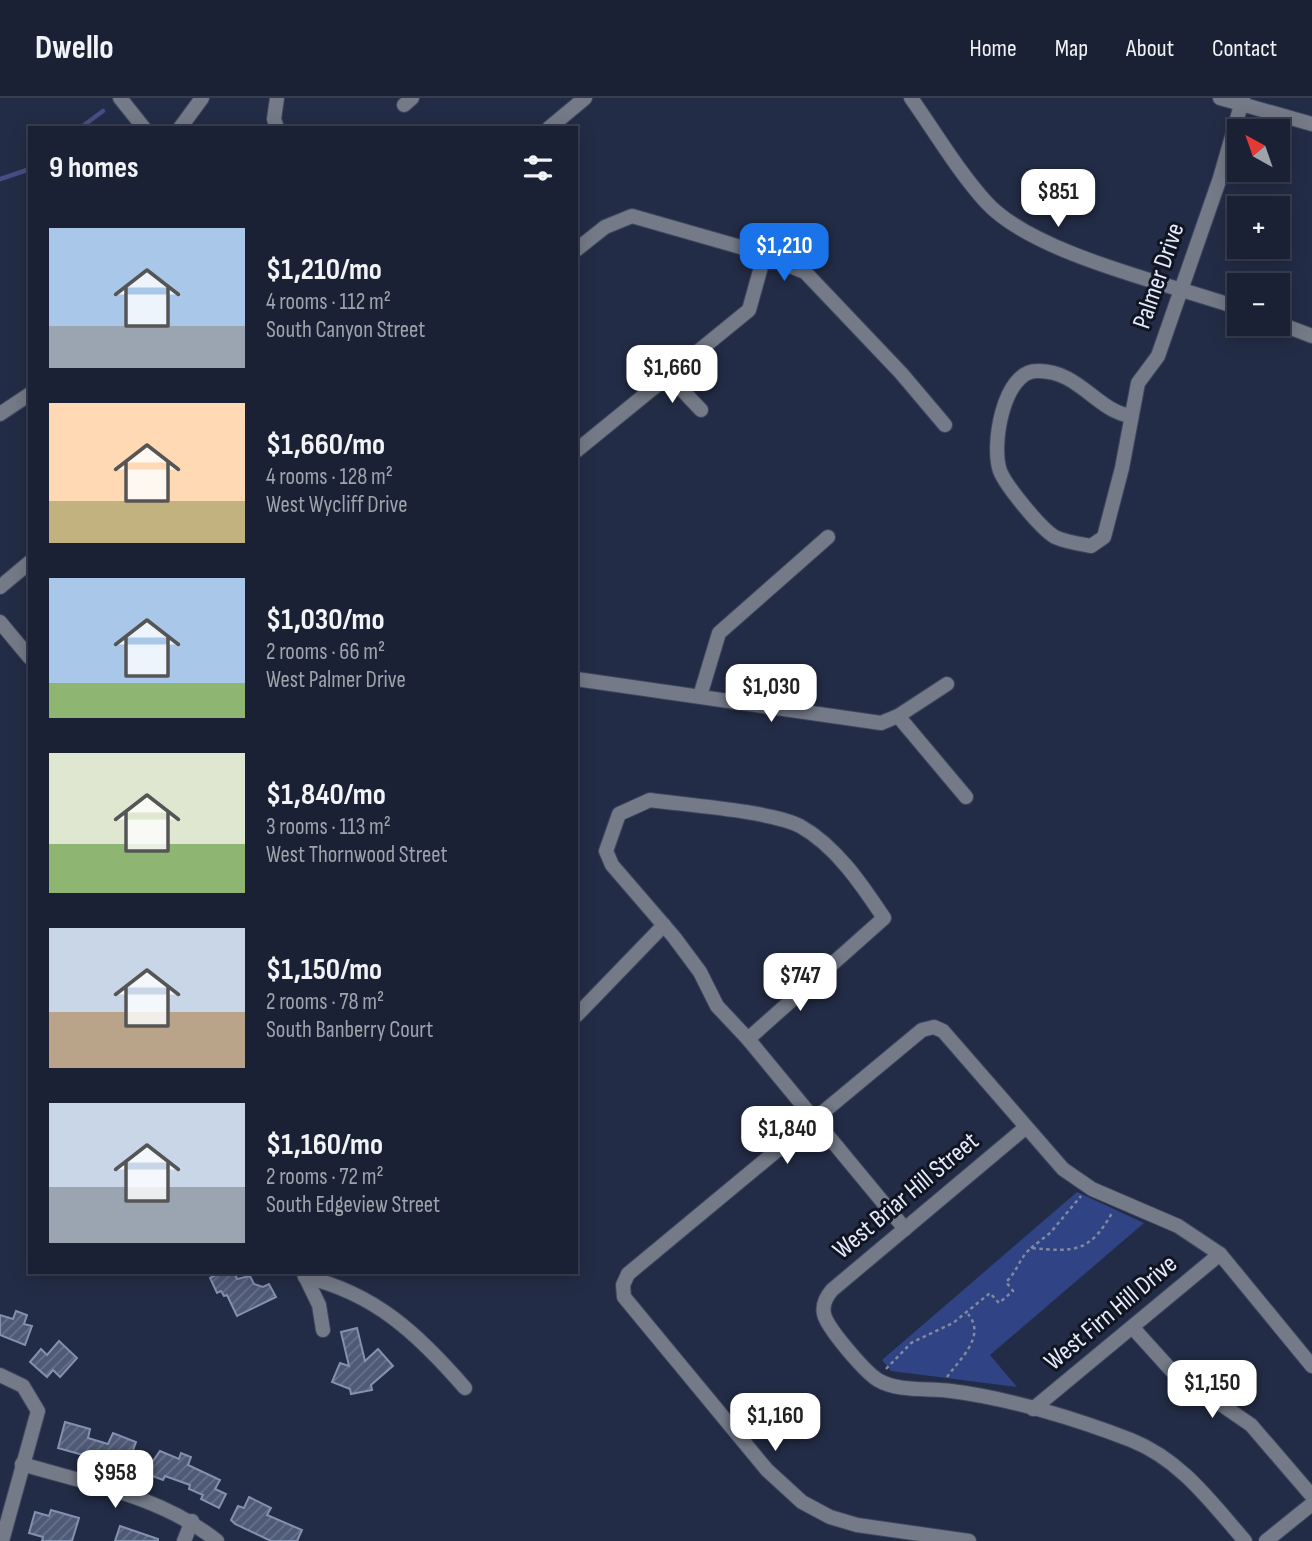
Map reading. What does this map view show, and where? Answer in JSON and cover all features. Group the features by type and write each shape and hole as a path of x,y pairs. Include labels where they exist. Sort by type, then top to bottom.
{"street":[{"path":"120,98 142,126"},
{"path":"181,126 202,98"},
{"path":"276,126 274,119 277,98"},
{"path":"550,126 585,98"},
{"path":"911,98 986,202 1008,222 1050,245 1227,304"},
{"path":"1220,98 1242,101 1312,124"},
{"name":"Palmer Drive","path":"1131,416 1119,414 1085,387 1059,373 1035,370 1018,377 1007,396 998,433 996,456 1001,473 1026,507 1054,536 1091,546 1104,537 1122,468 1138,383 1158,356 1179,288 1220,178 1242,101"},
{"path":"578,248 605,227 632,216 764,256 805,272 901,373 945,425"},
{"path":"578,449 749,310 764,256"},
{"path":"1290,328 1312,337"},
{"path":"668,375 701,410"},
{"path":"0,414 28,395"},
{"path":"700,696 719,633 828,537"},
{"path":"0,587 28,564"},
{"path":"0,622 28,656"},
{"path":"578,679 881,723 898,716 947,684"},
{"path":"898,716 966,797"},
{"path":"747,1039 884,918 859,880 820,840 798,825 650,800 619,814 608,843 609,858 700,972 717,1006 905,1229"},
{"path":"578,1014 664,925"},
{"path":"969,1541 857,1525 830,1517 802,1502 767,1470 624,1297 623,1285 628,1274 916,1034 934,1027 950,1038 1048,1155 1087,1186 1178,1226 1220,1254 1312,1366"},
{"name":"West Briar Hill Street","path":"875,1377 826,1321 824,1304 832,1290 1025,1128"},
{"name":"West Firn Hill Drive","path":"1033,1409 1220,1254"},
{"path":"304,1275 319,1306 323,1330"},
{"path":"304,1275 337,1284 370,1300 433,1350 465,1388"},
{"path":"1133,1328 1171,1370 1251,1425 1312,1496"},
{"path":"0,1374 23,1385 38,1411 2,1541"},
{"path":"875,1377 894,1386 943,1390 1033,1409 1132,1440 1163,1457 1187,1475 1245,1541"},
{"path":"22,1464 164,1507 192,1521 217,1541"},
{"path":"1266,1541 1312,1504"},
{"path":"184,1541 192,1521"}],"path":[{"path":"875,1377 911,1343 968,1314 990,1293 999,1303 1013,1291 1006,1282 1031,1248 1056,1226 1063,1213 1087,1186"},
{"path":"1031,1248 1067,1251 1084,1247 1107,1223 1118,1200"},
{"path":"943,1390 945,1379 967,1353 972,1341 973,1322 968,1314"}],"shaded area":[{"path":"1077,1192 1144,1223 990,1355 1017,1387 891,1371 882,1360"}],"building":[{"path":"217,1274 235,1274 237,1279 250,1276 254,1284 263,1287 269,1284 276,1297 237,1316 227,1295 224,1296 221,1291 217,1293 210,1278"},
{"path":"16,1311 27,1315 24,1324 32,1326 25,1345 0,1335 0,1315 13,1319"},
{"path":"357,1328 365,1361 378,1349 393,1366 371,1385 372,1390 351,1394 350,1389 332,1382 340,1363 349,1366 341,1332"},
{"path":"59,1341 77,1358 60,1377 53,1370 47,1377 30,1362 41,1349 47,1355"},
{"path":"65,1422 90,1429 88,1438 108,1444 113,1433 136,1442 132,1453 153,1461 160,1451 179,1459 181,1453 191,1457 188,1465 220,1480 215,1489 226,1494 219,1508 201,1499 203,1495 189,1489 190,1485 165,1476 163,1480 132,1468 131,1472 90,1451 89,1455 83,1455 58,1448"},
{"path":"249,1497 271,1508 267,1515 302,1530 297,1541 271,1541 235,1524 231,1520 238,1506 244,1508"},
{"path":"51,1510 79,1518 72,1541 42,1541 43,1537 29,1533 35,1512 49,1516"},
{"path":"120,1526 158,1539 158,1541 115,1541"}],"waterway":[{"path":"83,126 103,111"},
{"path":"0,179 28,170"}]}
